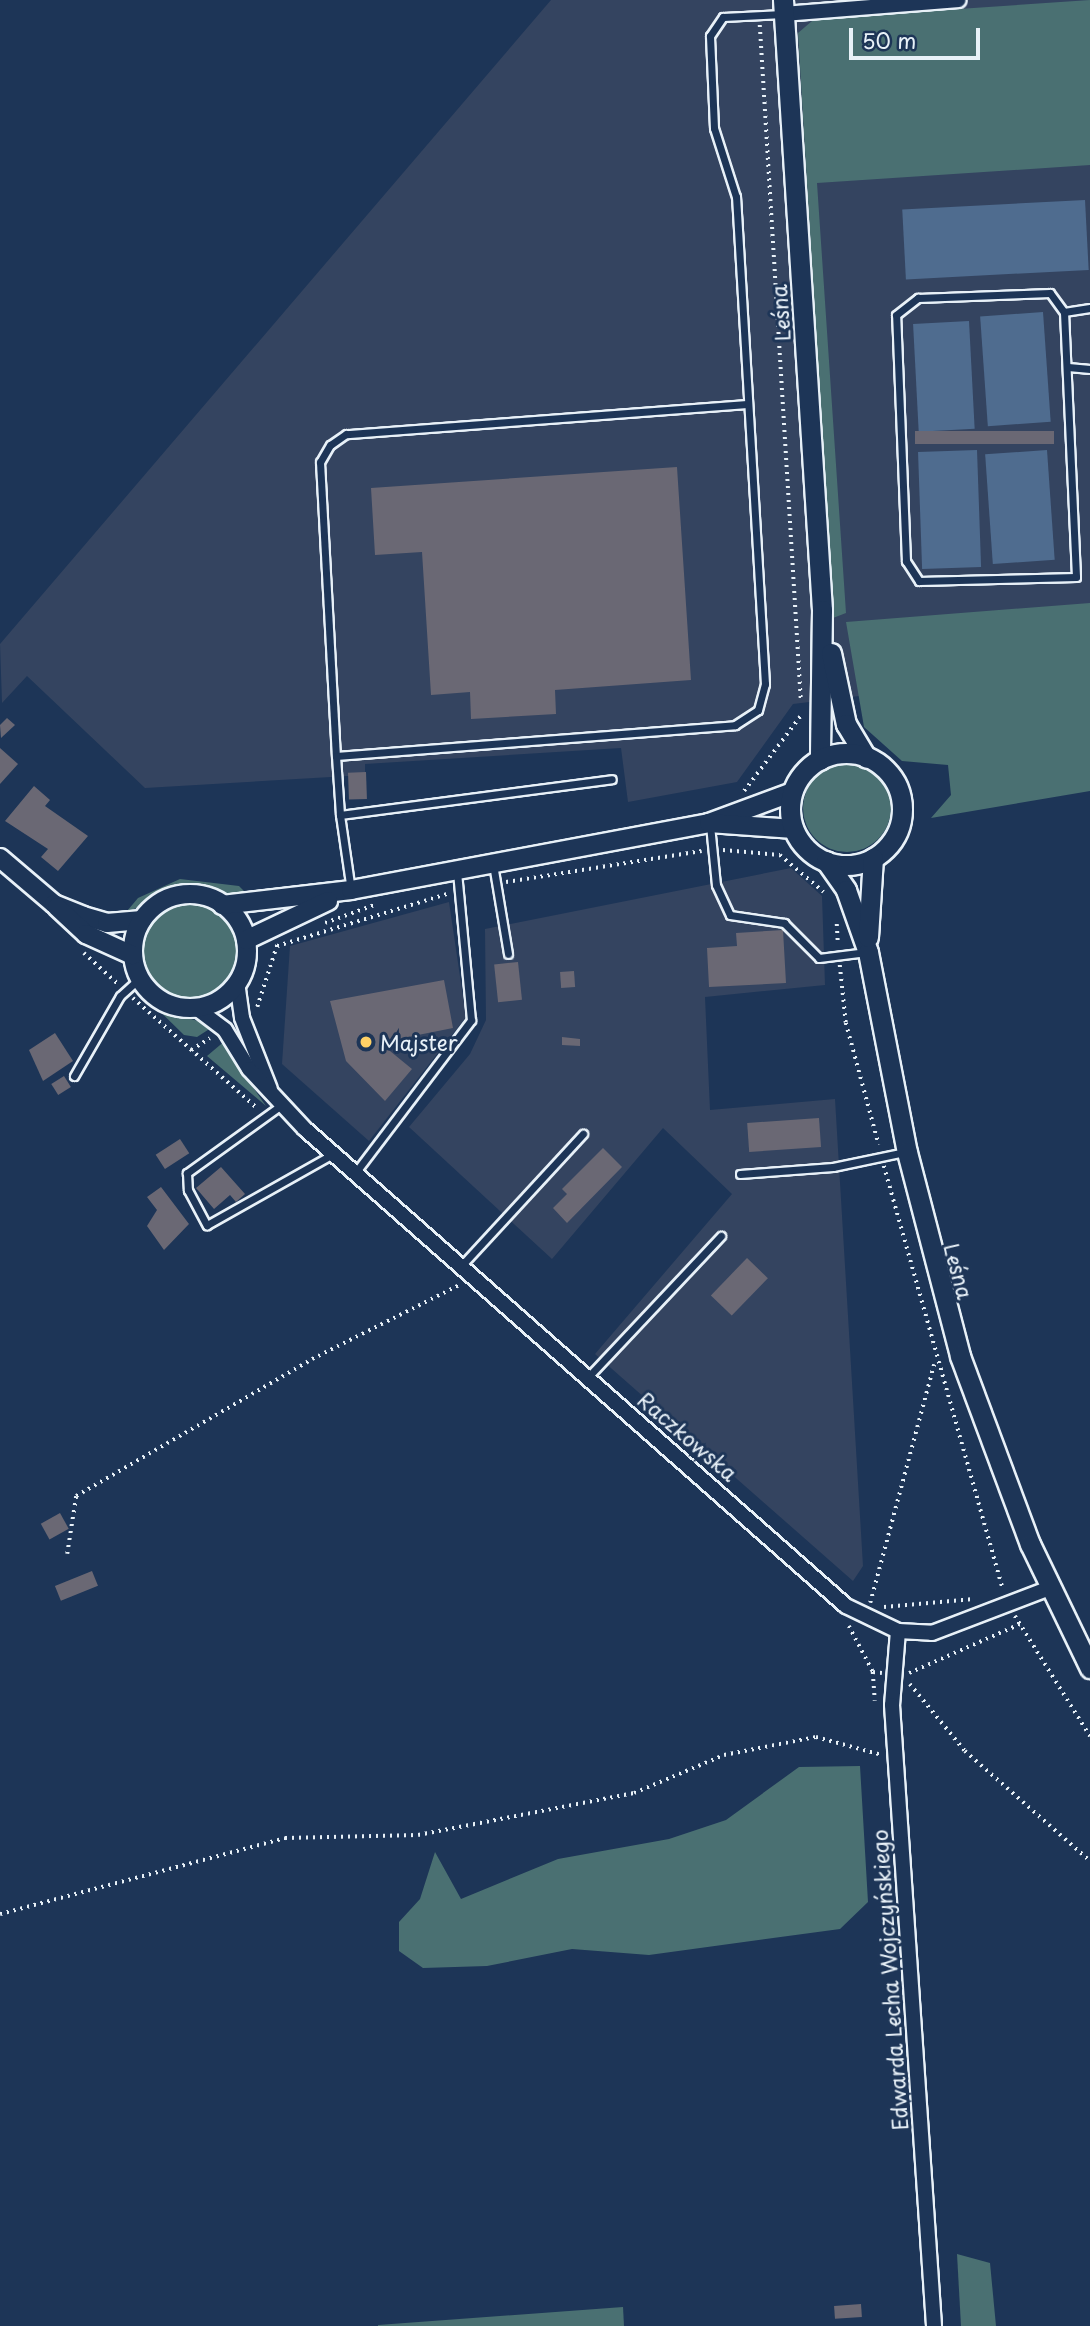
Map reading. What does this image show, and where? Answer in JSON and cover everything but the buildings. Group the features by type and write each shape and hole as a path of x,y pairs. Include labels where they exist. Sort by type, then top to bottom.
{"main road":[{"name":"Leśna","path":"784,5 822,610 820,760"},
{"name":"Leśna","path":"822,610 846,724 866,757"},
{"path":"842,753 866,757 895,781 902,805 898,830 873,858 850,865 826,861 794,830 793,792 820,760 842,753"},
{"name":"Leśna","path":"868,952 873,858"},
{"name":"Leśna","path":"826,861 846,890 868,952 907,1152 960,1356 1050,1588"},
{"path":"1050,1588 1090,1668"}],"street":[{"path":"784,5 958,0"},
{"path":"222,905 246,940 237,982 222,1000 197,1008 157,999 140,978 132,955 142,920 153,907 184,894 222,905 351,891 492,860 709,823 793,792"},
{"path":"709,823 794,830"},
{"path":"0,858 86,934 132,955"},
{"path":"246,940 351,891"},
{"path":"54,904 107,923 142,920"},
{"name":"Raczkowska","path":"237,982 242,1018 276,1100"},
{"name":"Raczkowska","path":"197,1008 225,1030 276,1100 333,1154 846,1606 898,1631 961,1627 1050,1588"},
{"name":"Edwarda Lecha Wojczyńskiego","path":"898,1631 891,1674 895,1754 934,2326"}],"lane":[{"path":"336,756 749,719 765,684 736,197 714,128 710,36 723,17 760,14 784,5"},
{"path":"1042,291 1057,298 1065,312 1068,367 1076,577 925,582 912,576 896,315 918,298 1042,291"},
{"path":"1065,312 1090,308"},
{"path":"1068,367 1090,369"},
{"path":"351,891 340,815 320,462 330,444 346,435 747,404"},
{"path":"340,815 612,779"},
{"path":"709,823 721,904 730,915 783,923 819,958 868,952"},
{"path":"492,860 508,954"},
{"path":"355,1173 457,1047 471,1020 456,867"},
{"path":"74,1076 126,990 140,978"},
{"path":"276,1100 268,1117 187,1173 188,1190 207,1225 333,1154"},
{"path":"465,1270 583,1134"},
{"path":"740,1174 907,1152"},
{"path":"587,1378 722,1236"}],"path":[{"path":"744,789 802,715 760,14"},
{"path":"496,884 712,850 752,848"},
{"path":"276,946 429,898 460,891"},
{"path":"416,895 429,898"},
{"path":"277,936 381,903"},
{"path":"91,959 268,1117"},
{"path":"67,1554 76,1496 312,1359 459,1286 465,1270"},
{"path":"449,1277 470,1295"},
{"path":"934,1362 868,1608 988,1598"},
{"path":"995,1595 1003,1591"},
{"path":"846,1623 873,1672 891,1674"},
{"path":"1020,1624 904,1676 965,1751 1090,1861"},
{"path":"0,1914 285,1838 418,1835 634,1793 724,1755 816,1737 895,1754"}],"shaded area":[{"path":"551,0 1090,0 1090,668 793,704 737,782 628,802 621,748 365,764 365,775 145,788 27,676 2,703 0,644"},
{"path":"1085,200 1089,270 906,279 902,210"},
{"path":"1043,312 1051,422 988,426 980,316"},
{"path":"969,321 975,429 919,432 913,324"},
{"path":"977,450 981,567 922,569 918,452"},
{"path":"1047,450 1055,560 993,564 985,454"},
{"path":"791,868 822,896 825,985 705,997 710,1110 835,1099 863,1566 853,1581 595,1354 732,1194 663,1128 552,1259 409,1127 470,1054 486,1020 485,929"},
{"path":"449,902 466,1017 369,1141 282,1064 290,946"}],"green space":[{"path":"1090,0 1090,165 817,183 846,613 833,618 798,33 812,21 840,17"},
{"path":"1090,603 1090,791 931,818 951,795 948,765 902,761 864,727 846,622"},
{"path":"847,764 864,768 878,777 887,791 891,808 887,825 878,839 864,848 847,852 830,848 816,839 807,825 803,808 807,791 816,777 830,768"},
{"path":"180,879 239,886 254,901 188,884 157,894 122,917 138,898"},
{"path":"190,894 212,898 230,911 243,929 247,951 243,973 230,991 212,1004 190,1008 168,1004 150,991 137,973 133,951 137,929 150,911 168,898"},
{"path":"138,990 165,1011 214,1026 197,1037 184,1035"},
{"path":"226,1040 243,1073 266,1106 207,1056"},
{"path":"860,1766 868,1902 840,1929 649,1955 572,1949 487,1966 423,1968 399,1951 399,1922 420,1899 435,1852 461,1899 558,1859 669,1839 726,1820 799,1767"},
{"path":"957,2254 990,2263 996,2326 961,2326"},
{"path":"623,2307 624,2326 378,2326 378,2325"}],"place":[{"name":"Majster","path":"366,1042"}]}
